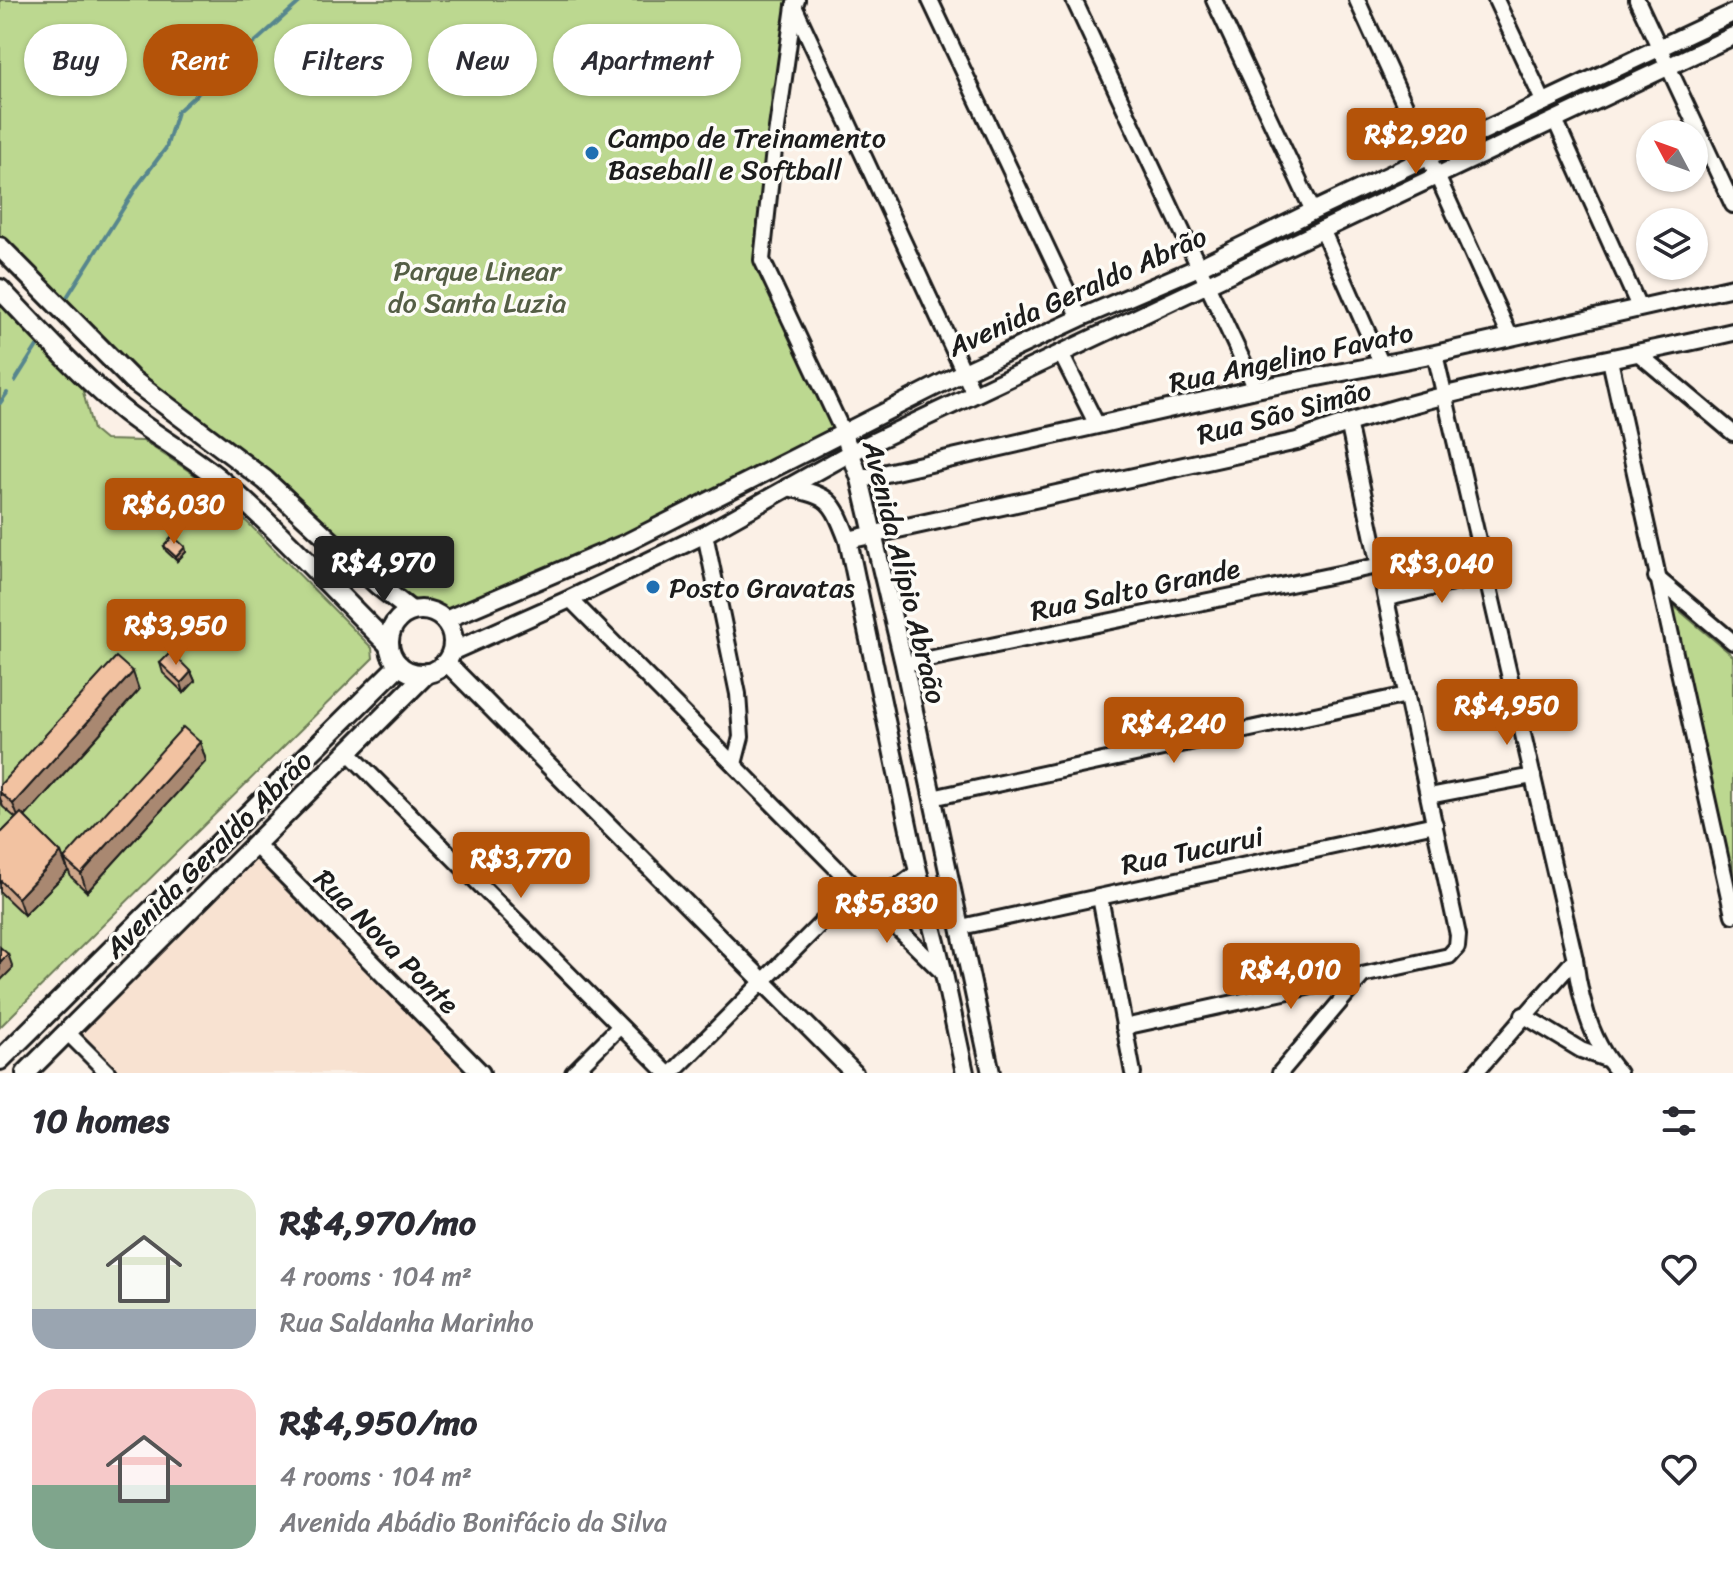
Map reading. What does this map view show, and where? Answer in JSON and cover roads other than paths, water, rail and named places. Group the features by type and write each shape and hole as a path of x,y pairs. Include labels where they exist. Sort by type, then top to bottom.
{"main road":[{"path":"0,247 131,379 265,480 411,611"},
{"path":"0,289 122,409 191,456 225,484 389,645 399,665 414,674 427,673"},
{"path":"389,645 394,625 411,611 433,611 445,620 453,636 448,657"},
{"name":"Avenida Geraldo Abrão","path":"26,1073 427,673 448,657"},
{"name":"Avenida Geraldo Abrão","path":"0,1060 399,665"},
{"path":"237,827 256,845"}],"street":[{"path":"930,0 1080,318"},
{"path":"1074,0 1256,389"},
{"path":"1214,0 1313,211"},
{"path":"1357,0 1510,336"},
{"path":"1496,0 1544,103"},
{"path":"1637,0 1733,205"},
{"path":"796,3 974,394"},
{"name":"Avenida Alípio Abraão","path":"796,3 774,150 762,260 844,434 860,479 904,664 991,1073"},
{"name":"Avenida Geraldo Abrão","path":"448,657 705,534 850,453 1061,354 1313,211 1733,13"},
{"name":"Avenida Geraldo Abrão","path":"445,620 628,542 962,373 1080,318 1322,229 1733,36"},
{"path":"1555,120 1639,307"},
{"path":"1322,229 1382,365"},
{"name":"Rua Angelino Favato","path":"860,479 1256,389 1435,354 1733,287"},
{"name":"Rua São Simão","path":"848,540 1297,441 1348,422 1443,395 1733,332"},
{"path":"1061,354 1097,425"},
{"path":"1435,354 1586,1014 1606,1059 1619,1073"},
{"path":"1639,354 1733,433"},
{"path":"1610,360 1733,915"},
{"path":"1124,1027 1449,956 1457,947 1458,935 1435,824 1348,422"},
{"name":"Avenida Alípio Abraão","path":"788,487 818,494 830,501 848,540 918,871 965,1073"},
{"path":"705,534 738,694 741,737 734,764"},
{"path":"628,542 638,565"},
{"name":"Rua Salto Grande","path":"904,664 1377,566"},
{"path":"1388,598 1487,575"},
{"path":"1656,576 1733,642"},
{"path":"570,599 944,974"},
{"path":"448,657 762,983 854,1073"},
{"path":"932,798 1407,695"},
{"path":"349,753 619,1027 669,1073 856,888"},
{"path":"1429,796 1533,776"},
{"name":"Rua Tucurui","path":"961,927 1435,824"},
{"name":"Rua Nova Ponte","path":"256,845 481,1073"},
{"path":"856,888 874,893 895,890 918,871 946,862"},
{"path":"1100,897 1133,1073"},
{"path":"1475,1073 1575,959"},
{"path":"1280,1073 1361,977"},
{"path":"1523,1015 1581,1050 1606,1059"},
{"path":"573,1073 619,1027"},
{"path":"68,1033 108,1073"}],"waterway":[{"path":"67,297 138,185 166,148 177,112 302,0"},
{"path":"15,381 37,346"},
{"path":"0,403 7,393"}],"place":[{"name":"Campo de Treinamento Baseball e Softball","path":"592,153"},
{"name":"Posto Gravatas","path":"653,587"}],"park label":[{"name":"Parque Linear do Santa Luzia","path":"477,286"}]}
